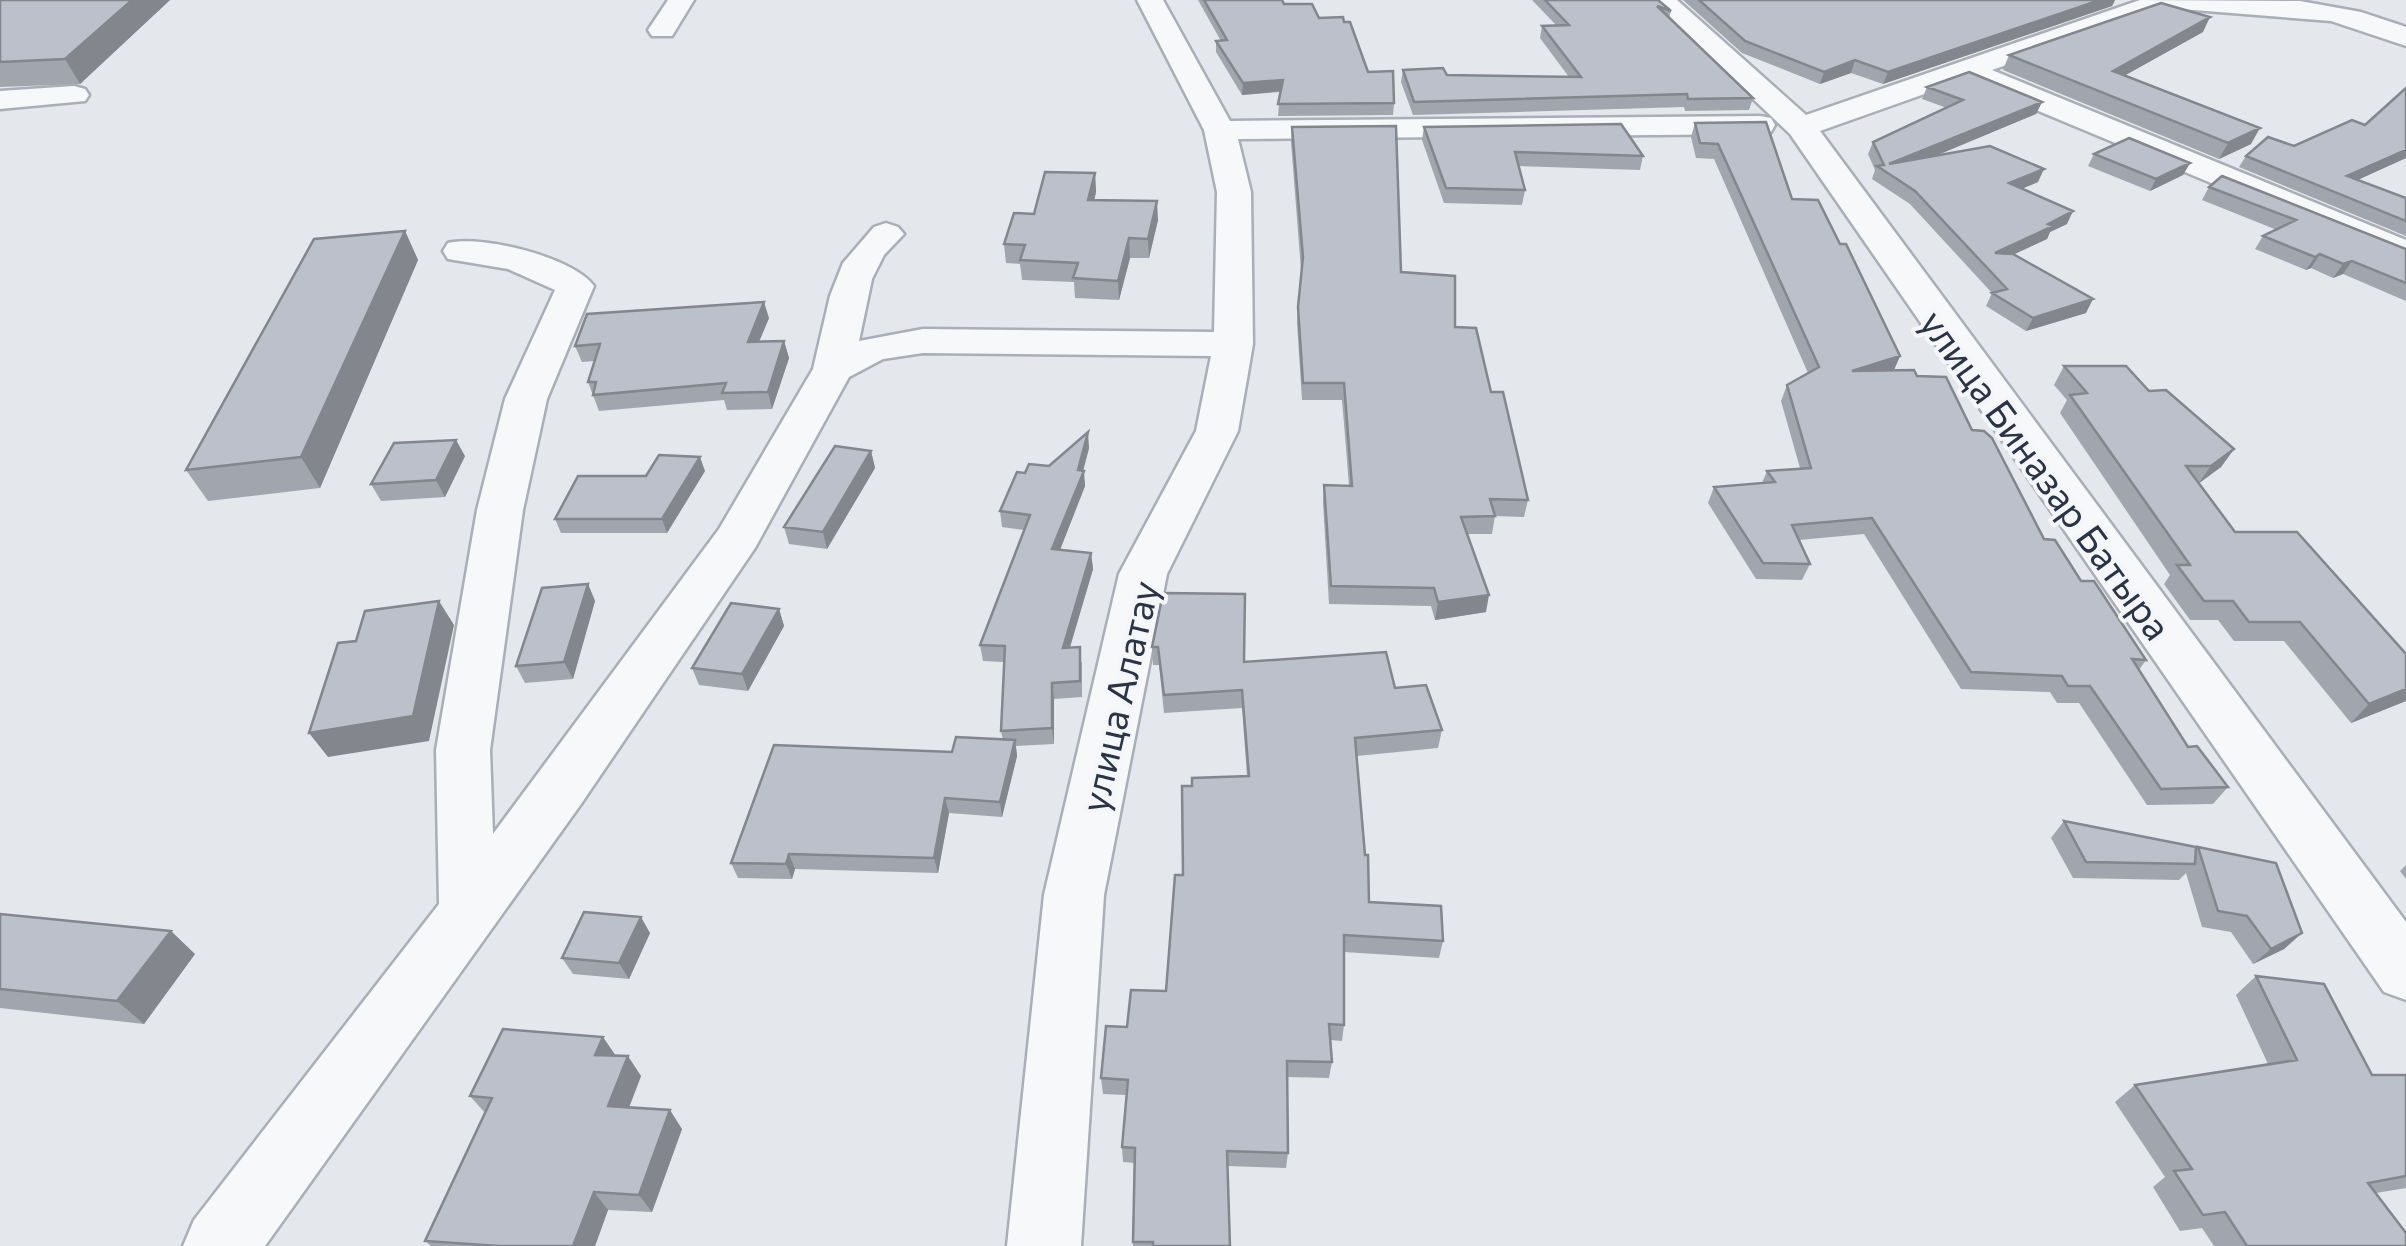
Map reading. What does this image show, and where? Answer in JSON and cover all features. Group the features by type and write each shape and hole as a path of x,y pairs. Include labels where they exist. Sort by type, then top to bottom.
{"street":[{"path":"662,30 681,0"},
{"name":"улица Алатау","path":"1044,1246 1074,896 1142,574 1217,432 1233,344 1234,192 1220,130 1150,0"},
{"name":"улица Биназар Батыра","path":"1662,0 1798,125 2406,972"},
{"path":"1220,130 1798,125 2157,4 2188,1 2341,16 2373,22 2406,38"},
{"path":"1966,70 2406,253"},
{"path":"0,100 74,95"},
{"path":"220,1246 470,911 738,537 833,369 852,277 864,251 886,234"},
{"path":"461,250 496,254 549,269 574,286 526,400 500,510 463,750 470,911"},
{"path":"833,369 873,349 924,341 1233,344"}],"building":[{"path":"0,0 132,0 65,59 0,62"},
{"path":"1204,0 1282,0 1284,4 1312,4 1319,18 1343,17 1344,22 1350,22 1368,72 1393,71 1394,103 1278,104 1283,80 1243,83 1216,41 1227,40"},
{"path":"1545,0 1658,0 1671,11 1657,6 1753,98 1688,99 1687,94 1414,102 1403,70 1443,68 1447,75 1581,77 1542,26 1569,25"},
{"path":"1699,0 2100,0 1888,72 1855,60 1824,72 1745,41"},
{"path":"2161,3 2210,17 2113,71 2260,128 2228,143 2009,55"},
{"path":"1969,72 2042,102 1889,164 1990,146 2044,169 2009,183 2073,211 2048,224 2053,226 1995,253 2013,254 2093,299 2033,318 1992,293 2007,289 1915,191 1877,166 1884,165 1873,142 1963,100 1927,87"},
{"path":"2406,88 2406,150 2347,176 2406,198 2406,221 2246,156 2268,137 2294,146 2352,120 2365,125"},
{"path":"1766,122 1792,199 1818,200 1840,244 1846,244 1900,356 1852,371 1914,370 1917,376 1946,377 1972,430 1984,431 1992,438 2044,539 2055,540 2081,581 2094,581 2146,660 2132,659 2188,747 2197,746 2228,787 2161,789 2090,686 2068,686 2062,676 1971,672 1872,518 1792,525 1810,564 1763,563 1714,487 1775,482 1767,471 1811,468 1787,385 1819,367 1718,144 1700,143 1695,123"},
{"path":"1621,124 1643,156 1515,152 1525,190 1446,188 1424,127"},
{"path":"1396,126 1401,272 1455,276 1455,327 1476,328 1491,392 1503,392 1528,500 1490,499 1495,516 1461,517 1489,595 1438,602 1434,588 1331,586 1324,485 1352,486 1344,383 1303,383 1298,307 1303,257 1292,127"},
{"path":"2129,138 2190,163 2156,179 2094,154"},
{"path":"1045,172 1095,173 1088,200 1157,201 1148,239 1129,238 1118,281 1073,278 1078,263 1020,260 1025,245 1004,244 1014,213 1034,214"},
{"path":"2222,176 2406,249 2406,283 2352,261 2343,264 2320,254 2315,257 2263,236 2296,220 2209,187"},
{"path":"405,231 301,457 186,470 314,239"},
{"path":"764,302 748,342 784,341 768,392 722,393 726,383 593,395 596,382 588,382 600,344 575,346 587,314"},
{"path":"2064,366 2126,366 2149,391 2166,390 2234,449 2211,466 2186,466 2235,532 2297,532 2406,654 2406,689 2369,704 2300,622 2249,622 2233,601 2204,601 2177,565 2190,565 2070,395 2087,393"},
{"path":"1088,432 1078,470 1084,471 1052,549 1091,553 1063,648 1080,647 1080,681 1052,683 1052,728 1001,731 1005,646 980,645 1030,515 1000,511 1017,472 1025,473 1029,464 1049,466"},
{"path":"456,440 436,480 371,484 394,443"},
{"path":"835,446 871,451 823,532 784,527"},
{"path":"659,455 700,457 662,519 555,519 578,476 646,476"},
{"path":"588,584 564,662 516,666 542,588"},
{"path":"1163,593 1245,594 1244,662 1386,652 1395,688 1426,685 1442,730 1355,738 1368,855 1369,902 1441,906 1443,941 1344,935 1344,1025 1329,1024 1332,1062 1287,1061 1288,1153 1227,1151 1230,1246 1153,1246 1153,1242 1133,1242 1135,1148 1122,1147 1128,1080 1101,1078 1106,1026 1127,1027 1131,990 1166,991 1175,875 1183,875 1182,786 1192,786 1192,778 1249,776 1242,690 1164,695 1158,647 1152,647"},
{"path":"439,601 413,716 309,733 338,643 356,641 365,611"},
{"path":"731,603 779,609 742,674 692,668"},
{"path":"956,737 1015,740 1000,802 945,798 934,858 789,854 786,864 731,863 774,745 952,752"},
{"path":"2064,821 2196,847 2195,864 2086,862"},
{"path":"2198,847 2276,863 2302,933 2271,949 2247,916 2218,911"},
{"path":"584,912 641,917 619,963 562,958"},
{"path":"0,914 171,931 117,1001 0,989"},
{"path":"2256,976 2324,984 2372,1075 2406,1075 2406,1176 2368,1183 2406,1233 2406,1246 2247,1246 2225,1212 2203,1215 2174,1171 2192,1169 2135,1085 2297,1060"},
{"path":"503,1029 603,1037 595,1055 628,1056 608,1106 670,1110 639,1195 594,1192 573,1246 425,1241 492,1098 470,1096"}]}
